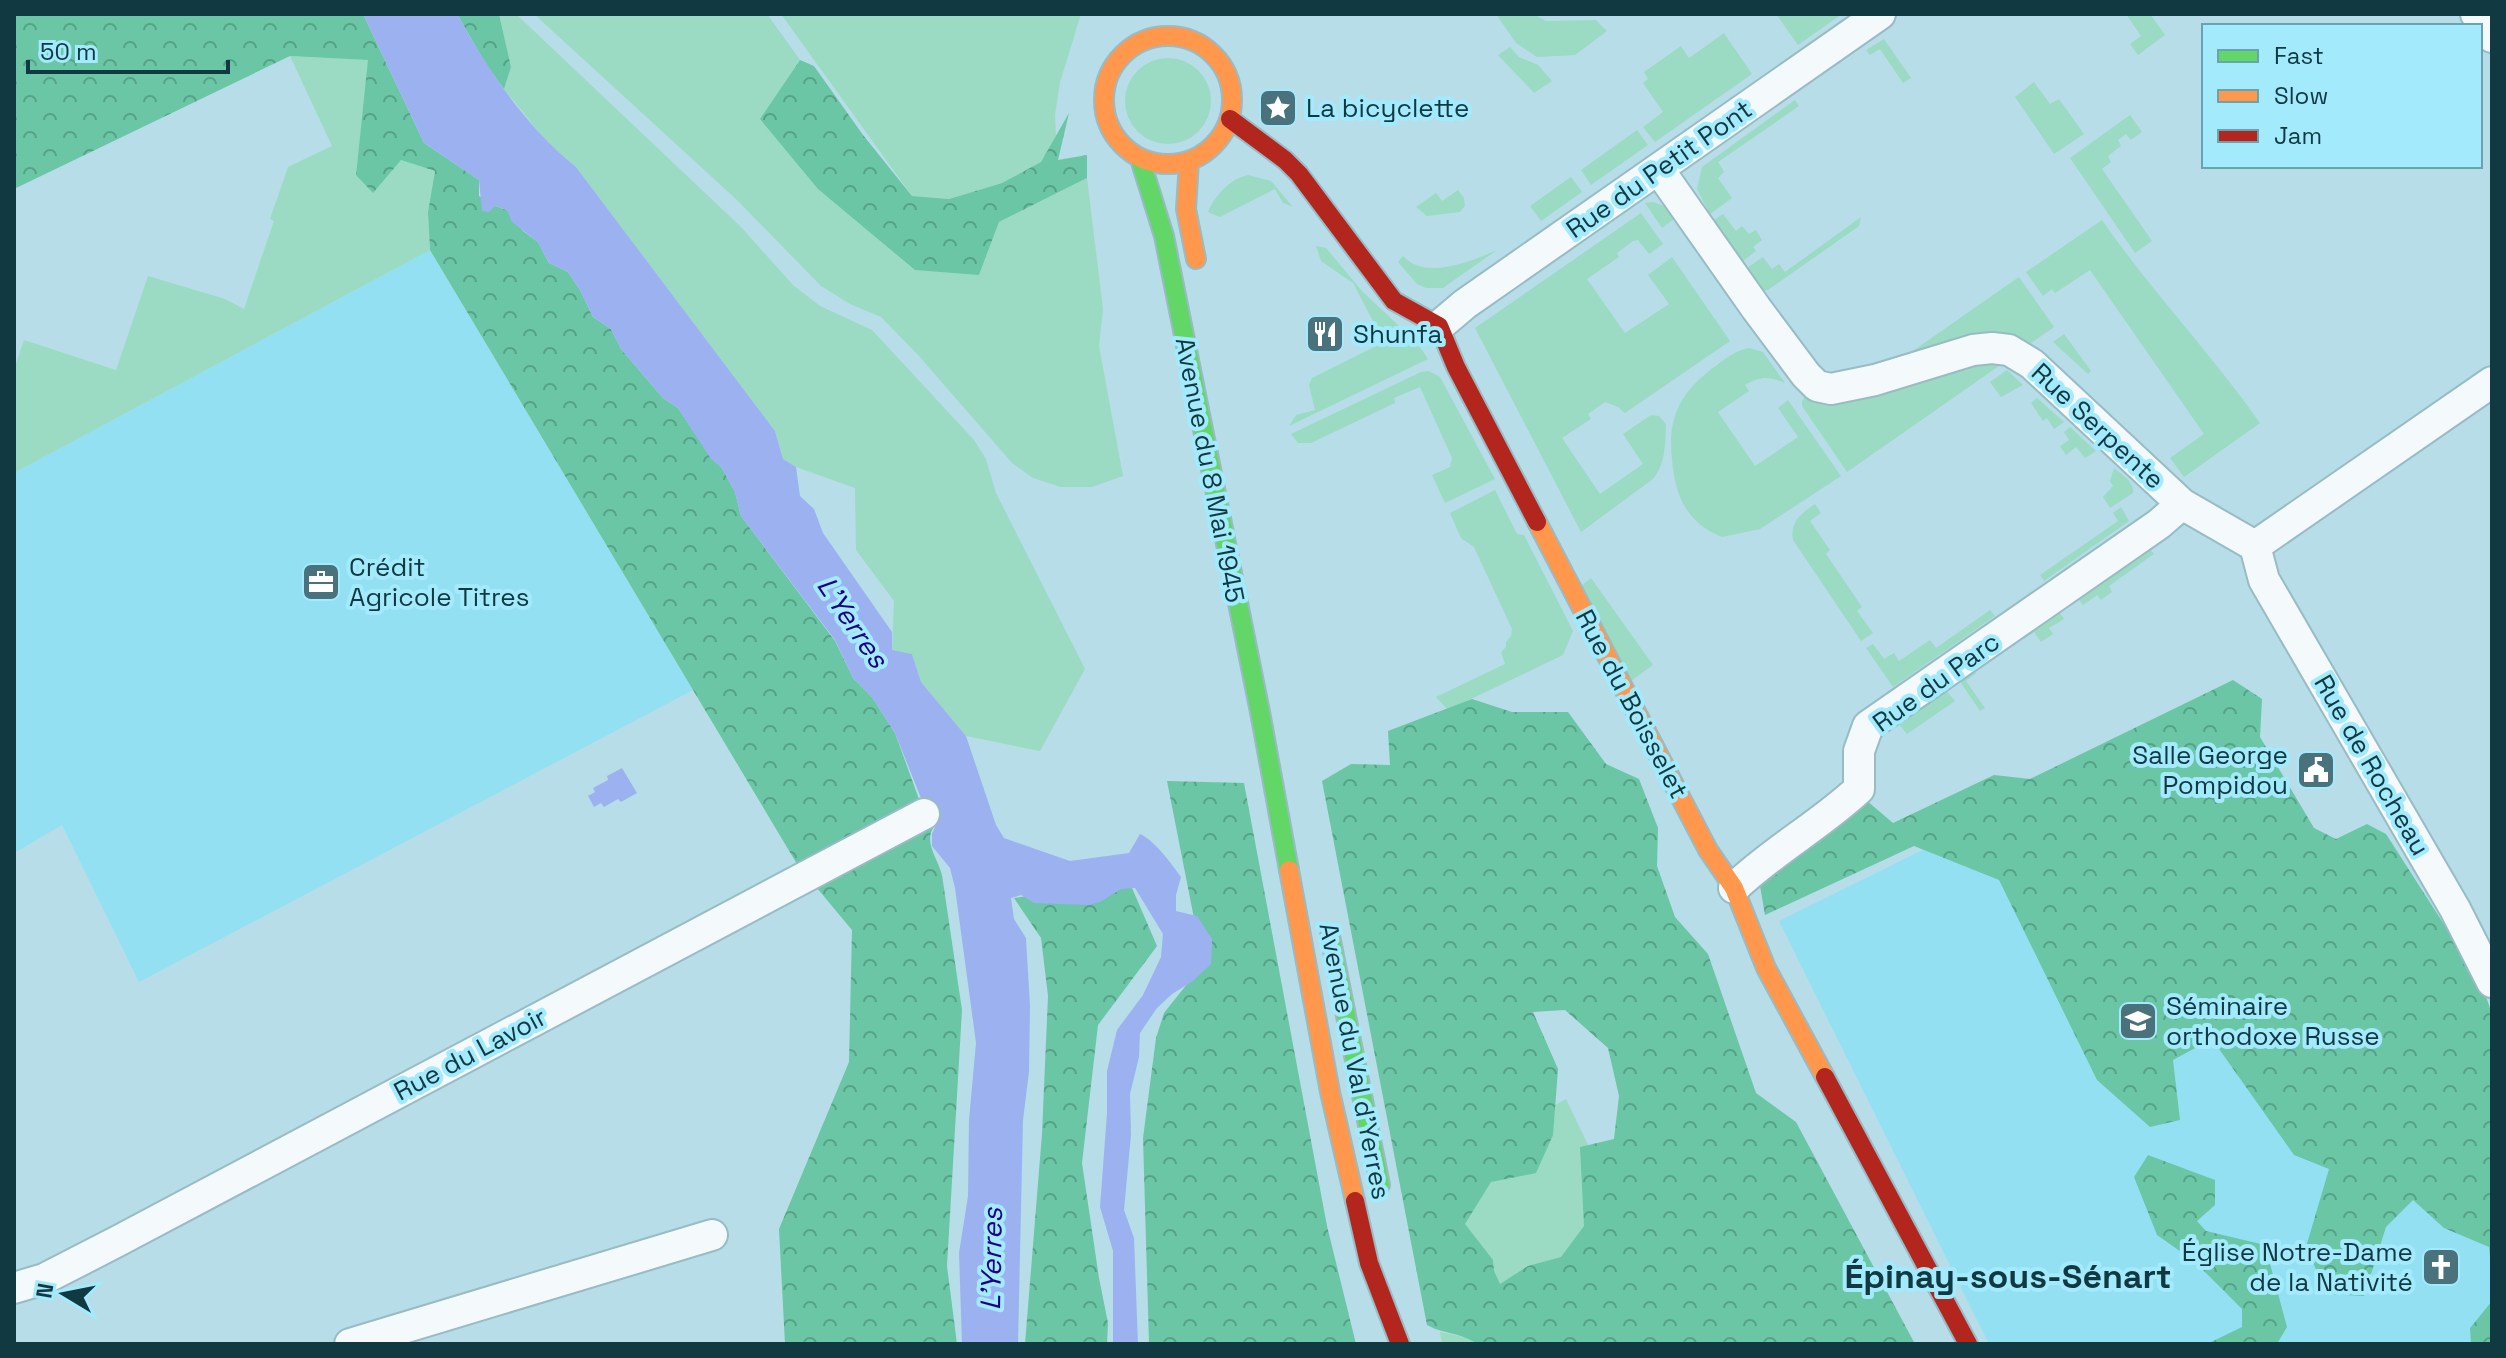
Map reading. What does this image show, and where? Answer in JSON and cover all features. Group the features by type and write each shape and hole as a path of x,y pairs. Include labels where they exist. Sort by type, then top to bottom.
{"main road":[{"path":"1182,14 1202,45 1225,70 1231,85 1230,119 1217,142 1205,154 1173,165 1140,159 1123,147 1110,130 1104,110 1105,89 1111,70 1124,53 1141,41 1162,36 1183,37 1202,45"},
{"path":"1124,53 1131,28"},
{"path":"1230,119 1299,174 1394,301 1439,326"},
{"name":"Avenue du 8 Mai 1945","path":"1140,159 1159,214 1273,784"},
{"path":"1189,161 1186,209 1198,270"},
{"name":"Rue du Boisselet","path":"1439,326 1456,367 1596,637 1708,850 1739,900 1766,968 1968,1344"},
{"name":"Avenue du Val d'Yerres","path":"1273,784 1330,1092 1369,1263 1400,1344"},
{"name":"Avenue du Val d'Yerres","path":"1327,919 1384,1209"},
{"path":"1397,1284 1406,1344"}],"street":[{"name":"Rue du Petit Pont","path":"1439,326 1465,304 1880,14"},
{"path":"2476,14 2492,37"},
{"name":"Rue Serpente","path":"1659,170 1756,308 1817,386 1831,389 1875,380 1973,350 2009,350 2032,364 2175,498 2255,546"},
{"path":"2255,546 2492,382"},
{"name":"Rue du Parc","path":"1739,900 1764,860 1836,810 1859,789 1859,751 1868,726 2159,524 2175,498"},
{"name":"Rue de Rocheau","path":"2255,546 2264,580 2440,883 2492,982"},
{"name":"Rue du Lavoir","path":"14,1288 44,1279 118,1241 924,814"},
{"path":"350,1344 712,1235"}],"shaded area":[{"name":"Crédit Agricole Titres","path":"430,250 693,690 139,982 62,825 14,853 14,473"},
{"name":"Séminaire orthodoxe Russe","path":"2227,699 2492,1122 2492,1344 1989,1344 1779,921"}],"green space":[{"path":"14,14 363,14 424,143 479,180 479,196 507,210 523,231 538,242 549,263 568,272 593,317 611,329 621,349 663,398 678,408 711,458 722,468 735,492 741,516 835,641 853,678 872,697 895,733 920,802 933,828 930,839 942,875 962,1010 947,1266 957,1344 785,1344 779,1229 849,1062 852,930 797,864 430,250 428,212 435,171 401,160 373,193 356,175 368,60 290,56 14,189"},
{"path":"457,14 499,14 511,67 504,89 487,66"},
{"path":"499,14 516,14 741,227 793,285 820,306 872,330 974,440 986,459 996,493 1085,669 1040,751 966,736 921,682 912,654 892,651 894,601 856,550 855,488 796,467 783,459 775,431 576,167 551,147 504,89 511,67"},
{"path":"534,14 767,14 800,60 760,119 979,275 999,222 1087,178 1103,309 1099,346 1123,476 1092,487 1061,487 1033,478 1012,463 881,317 850,304 821,286 737,200"},
{"path":"781,14 1081,14 1060,82 1055,115 1056,137 1041,162 1002,183 949,199 912,196"},
{"path":"1496,14 1533,14 1546,21 1596,20 1607,31 1575,55 1537,57 1516,43"},
{"path":"1776,14 1842,14 1798,45"},
{"path":"2126,14 2150,14 2165,35 2138,55 2130,44 2141,36"},
{"path":"1724,33 1752,74 1655,142 1643,127 1663,112 1643,83 1648,79 1644,72 1681,46 1689,58"},
{"path":"1884,39 1911,78 1903,83 1880,49 1870,55 1866,50"},
{"path":"1510,47 1519,57 1538,65 1552,81 1534,93 1498,55"},
{"path":"290,56 369,60 356,175 401,160 435,171 428,212 430,250 14,473 14,369 24,340 116,370 148,276 225,299 244,309 274,221 270,219 288,167 332,146"},
{"path":"1168,58 1184,62 1198,71 1207,85 1211,101 1207,117 1198,131 1184,140 1168,144 1152,140 1138,131 1129,117 1125,101 1129,85 1138,71 1152,62"},
{"path":"800,60 814,66 863,135 912,196 949,199 1002,183 1041,162 1069,113 1058,160 1087,155 1087,178 999,222 979,275 915,270 818,189 760,119"},
{"path":"2034,82 2050,104 2059,99 2084,134 2054,154 2015,97"},
{"path":"1795,100 1799,106 1718,162 1724,172 1718,178 1732,198 1710,214 1697,189 1702,167"},
{"path":"2130,115 2142,132 2131,140 2126,134 2118,140 2121,146 2108,156 2111,162 2102,169 2152,241 2135,253 2070,158"},
{"path":"1637,130 1648,145 1591,185 1581,170"},
{"path":"1248,175 1271,181 1293,207 1283,203 1275,189 1220,217 1208,212 1224,189"},
{"path":"1571,177 1582,192 1541,221 1530,206"},
{"path":"1458,190 1465,206 1460,212 1427,216 1416,207 1436,193 1442,201"},
{"path":"1653,202 1672,209 1678,216 1662,228 1645,203"},
{"path":"1641,213 1663,244 1649,254 1638,240 1633,241 1617,253 1619,257 1587,279 1625,333 1669,304 1648,275 1672,257 1730,341 1625,413 1605,402 1588,414 1591,419 1562,438 1600,494 1643,464 1623,434 1651,415 1659,416 1666,424 1663,460 1653,479 1581,532 1475,328"},
{"path":"1723,214 1736,231 1742,226 1749,234 1756,230 1762,240 1753,247 1756,251 1743,261 1714,220"},
{"path":"1861,217 1859,226 1768,290 1763,291 1747,268 1763,257 1772,269 1779,264 1785,272"},
{"path":"2102,220 2260,423 2184,477 2170,458 2204,434 2090,270 2055,293 2052,289 2043,296 2026,272"},
{"path":"1316,246 1326,248 1362,291 1418,344 1428,359 1289,426 1296,415 1315,410 1309,385 1312,378 1384,342 1353,283 1321,261"},
{"path":"1497,250 1443,288 1426,288 1417,284 1398,262 1403,256 1424,267 1436,268 1475,259"},
{"path":"2019,277 2054,327 2024,348 1907,355"},
{"path":"2064,334 2091,371 2088,374 2053,342"},
{"path":"1749,348 1763,352 1785,383 1765,378 1750,382 1745,385 1749,391 1718,412 1755,466 1798,437 1778,408 1788,400 1841,476 1760,529 1722,537 1699,524 1680,496 1674,472 1672,430 1680,405 1694,384 1728,357"},
{"path":"2009,359 1847,472 1802,406 1809,392 1851,393 1854,401 1983,362"},
{"path":"2007,370 2023,385 2001,397 1990,382"},
{"path":"1429,371 1440,377 1495,479 1445,503 1432,475 1450,467 1452,458 1420,387 1394,398 1395,403 1311,443 1298,443 1291,434 1421,372"},
{"path":"2037,398 2064,422 2054,429 2047,418 2043,421 2031,403"},
{"path":"2070,427 2096,451 2085,458 2076,447 2066,455 2060,446 2069,440 2064,432"},
{"path":"2114,468 2130,482 2133,493 2110,508 2103,497 2113,486 2110,481"},
{"path":"1495,490 1517,534 1524,535 1573,631 1563,655 1448,710 1436,697 1505,664 1501,652 1511,636 1512,629 1474,547 1461,538 1450,513"},
{"path":"1815,504 1821,513 1810,521 1830,550 1826,554 1862,607 1857,611 1873,633 1861,641 1793,540 1797,519"},
{"path":"2121,507 2129,521 2044,581 2040,575 2118,521 2113,513"},
{"path":"2145,543 2154,554 2109,586 2112,592 2101,600 2097,595 2083,605 2074,593"},
{"path":"1591,578 1653,665 1631,681 1581,586"},
{"path":"2055,606 2064,619 2049,628 2053,634 2041,642 2034,632 2024,639 2018,631"},
{"path":"1990,610 1995,616 1893,687 1866,648 1873,644 1884,659 1894,653 1899,661 1930,640 1936,648"},
{"path":"1970,665 1976,673 1966,681 1985,708 1980,711 1959,680"},
{"path":"2233,680 2262,699 2260,737 2314,828 2336,839 2367,824 2386,834 2481,982 2492,1014 2492,1280 2489,1247 2444,1228 2413,1200 2386,1227 2364,1296 2327,1294 2306,1247 2329,1169 2294,1155 2212,1039 2173,1060 2180,1120 2150,1127 2097,1080 1999,880 1914,846 1765,915 1759,880 1860,795 1893,823 1994,775 2030,779"},
{"path":"1943,687 1955,701 1907,734 1898,723"},
{"path":"1472,699 1512,712 1568,712 1606,764 1639,779 1658,828 1657,866 1675,917 1708,954 1756,1093 1796,1122 1915,1344 1477,1344 1427,1325 1322,781 1351,764 1390,765 1388,731","holes":["1565,1010 1608,1048 1619,1096 1614,1139 1580,1147 1584,1226 1561,1257 1528,1266 1500,1284 1493,1260 1465,1224 1491,1182 1536,1173 1553,1135 1558,1069 1533,1012"]},
{"path":"1167,781 1244,783 1327,1226 1356,1344 1149,1344 1143,1138 1156,1038 1164,1013 1203,964"},
{"path":"1129,881 1157,946 1098,1025 1082,1163 1108,1323 1107,1344 1025,1344 1042,1134 1048,996 1041,938 1014,898"},
{"path":"1566,1099 1627,1226 1500,1297 1434,1172"},
{"path":"2148,1155 2215,1180 2215,1205 2197,1221 2206,1231 2265,1245 2287,1327 2277,1344 2207,1344 2242,1327 2242,1309 2194,1261 2157,1235 2134,1177"},
{"path":"2492,1301 2492,1344 2471,1344 2470,1328"},
{"path":"1440,1332 1470,1338 1477,1344 1442,1344"}],"water":[{"name":"L'Yerres","path":"363,14 457,14 524,116 576,167 775,431 783,459 796,467 800,496 814,509 823,533 892,632 892,650 912,654 921,682 966,736 996,825 1004,838 1070,861 1129,853 1140,834 1157,847 1181,877 1176,911 1197,916 1212,939 1211,964 1157,1008 1140,1033 1139,1057 1130,1094 1131,1135 1124,1210 1134,1238 1138,1344 1113,1344 1113,1251 1100,1207 1107,1071 1117,1030 1143,995 1161,957 1163,934 1135,888 1121,889 1089,905 1034,903 1021,895 1011,898 1014,919 1026,938 1030,1006 1029,1072 1023,1120 1018,1344 962,1344 959,1253 968,1196 969,1120 976,1043 950,868 932,846 935,827 895,733 872,697 853,678 835,640 741,516 735,492 722,468 711,459 678,408 663,398 621,349 611,329 593,317 568,272 549,263 538,242 512,222 507,210 495,206 489,212 482,211 479,180 424,143"},
{"path":"622,768 637,793 621,802 618,799 604,807 601,803 594,807 588,796 595,792 593,788"}],"traffic: fast":[{"path":"1140,159 1164,236 1289,870"},
{"path":"1330,936 1380,1185"}],"traffic: slow":[{"path":"1168,36 1193,41 1213,55 1227,75 1232,100 1227,125 1213,145 1193,159 1168,164 1143,159 1123,145 1109,125 1104,100 1109,75 1123,55 1143,41 1168,36"},
{"path":"1189,161 1186,209 1196,259"},
{"path":"1537,522 1708,850 1734,888 1766,968 1825,1077"},
{"path":"1289,870 1330,1092 1355,1201"}],"traffic: jam":[{"path":"1230,119 1299,174 1394,301 1439,326 1456,367 1537,522"},
{"path":"1825,1077 1968,1344"},
{"path":"1355,1201 1369,1263 1400,1344"}],"place":[{"name":"La bicyclette","path":"1278,108"},
{"name":"Shunfa","path":"1325,334"},
{"name":"Crédit Agricole Titres","path":"321,582"},
{"name":"Salle George Pompidou","path":"2316,770"},
{"name":"Séminaire orthodoxe Russe","path":"2138,1021"},
{"name":"Église Notre-Dame de la Nativité","path":"2441,1267"}],"district":[{"name":"Épinay-sous-Sénart","path":"2008,1276"}]}
